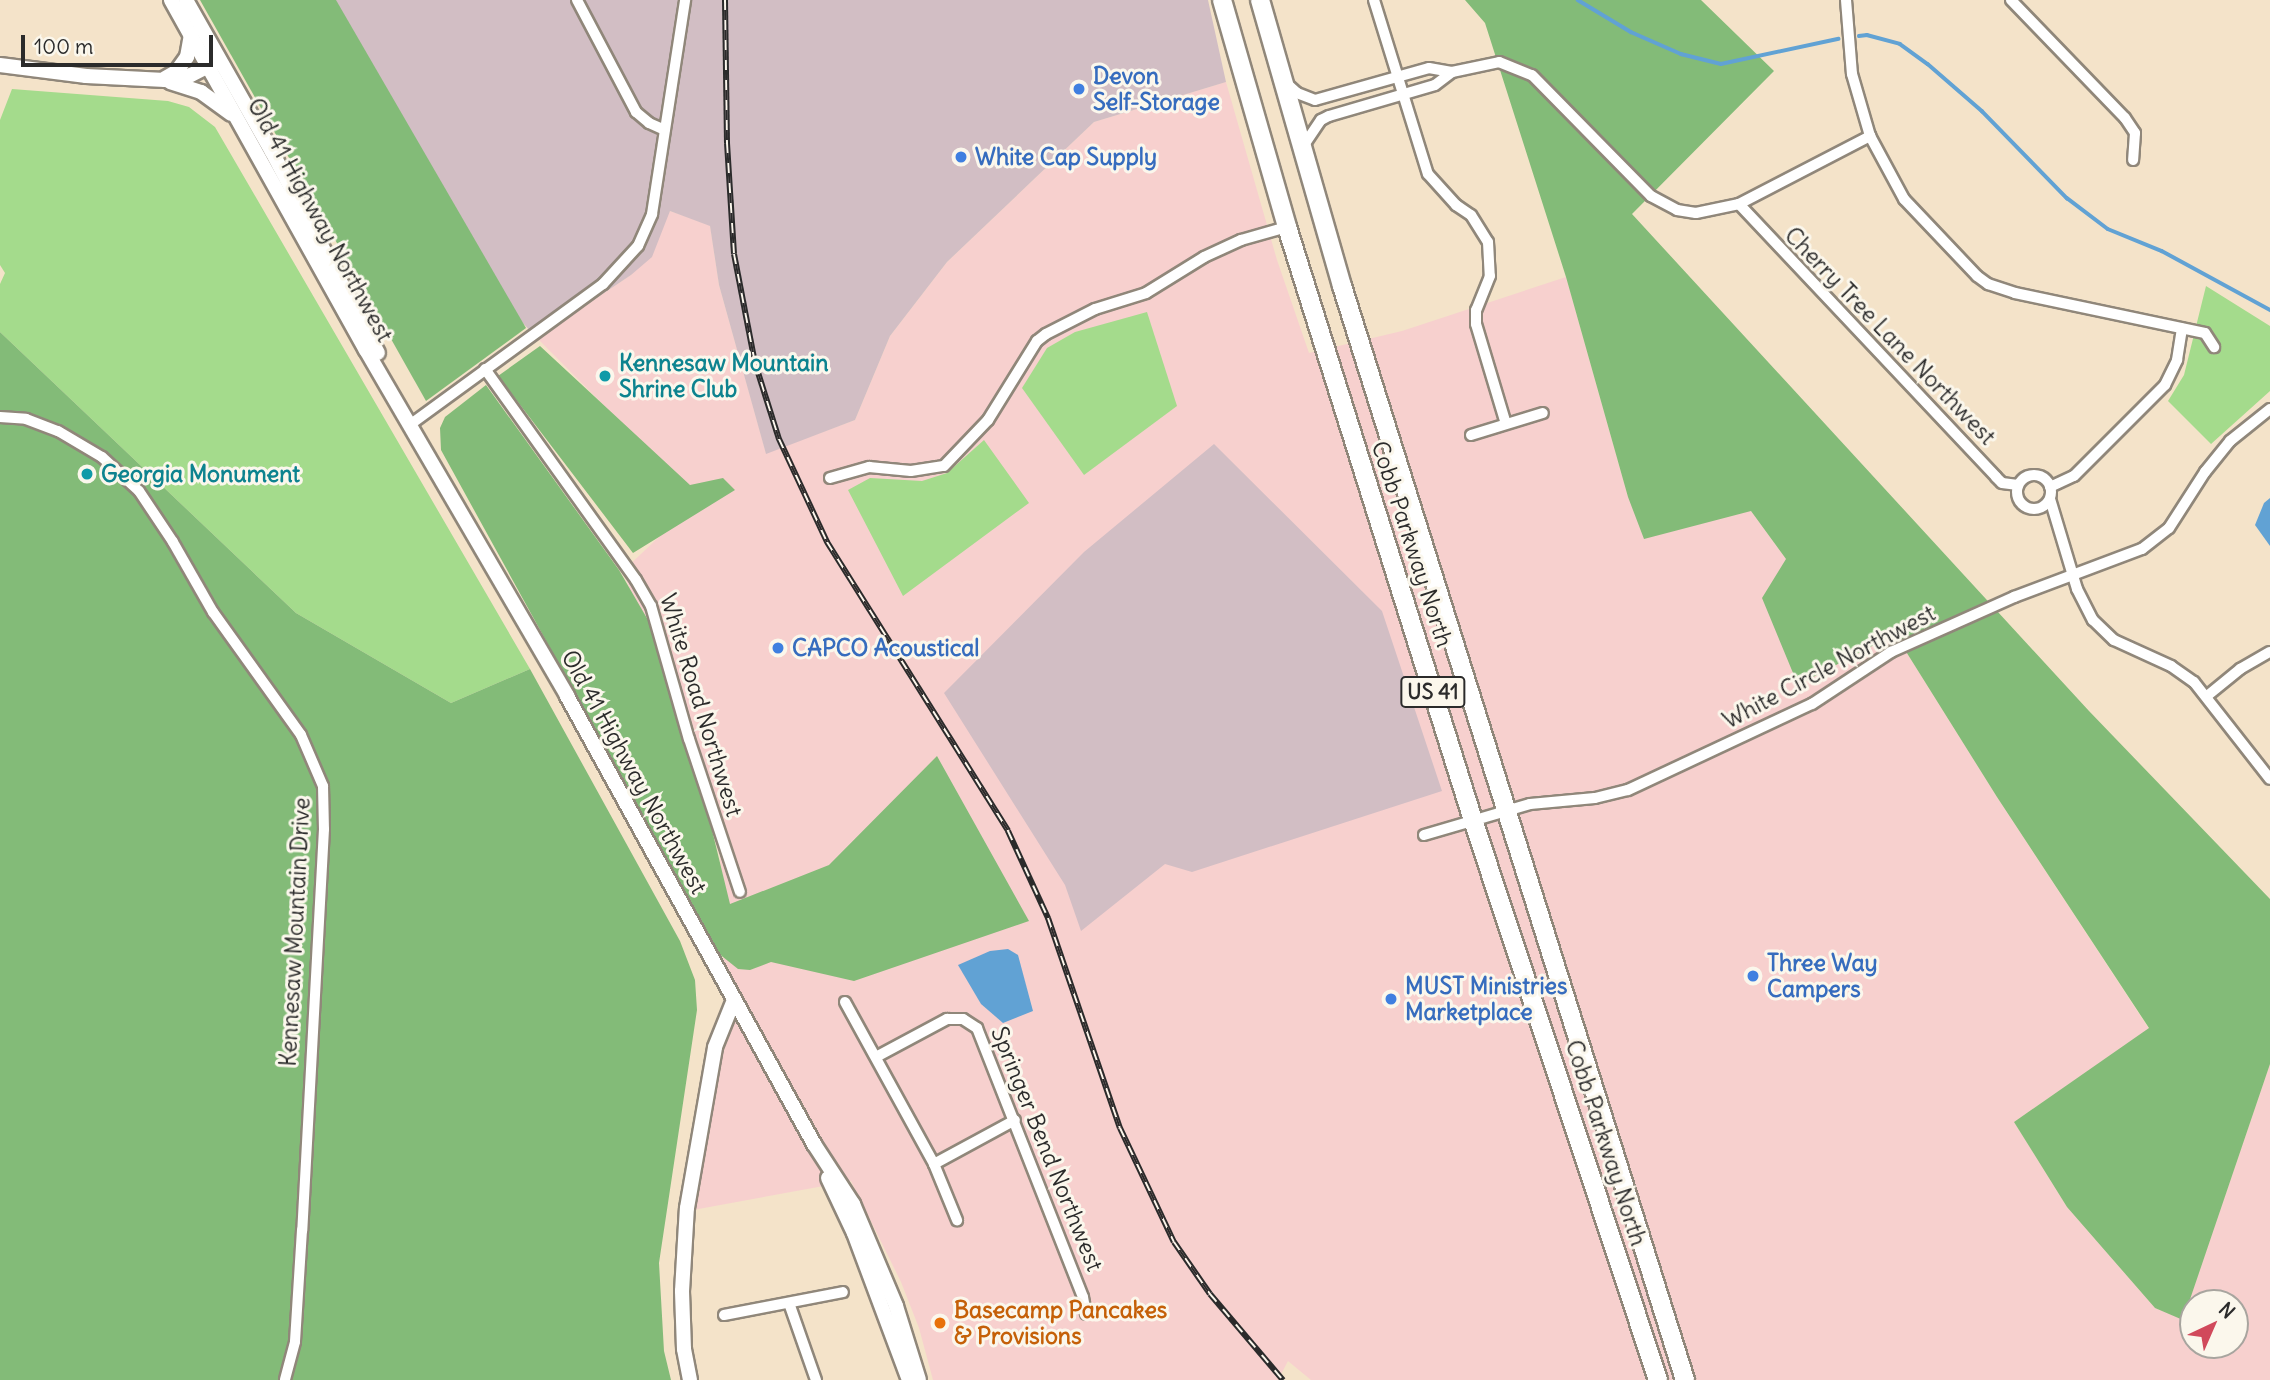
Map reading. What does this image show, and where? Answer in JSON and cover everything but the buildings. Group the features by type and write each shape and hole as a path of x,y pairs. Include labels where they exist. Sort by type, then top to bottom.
{"main road":[{"name":"Cobb Parkway North","path":"1222,0 1287,228 1473,820 1658,1380"},
{"name":"Cobb Parkway North","path":"1260,0 1301,149 1685,1380"}],"street":[{"name":"Old 41 Highway Northwest","path":"172,0 191,34 215,63 347,291 411,424"},
{"name":"Old 41 Highway Northwest","path":"186,0 241,123 366,350 615,781 814,1144 844,1189 869,1237 896,1306 919,1380"},
{"path":"577,0 636,112 665,130"},
{"path":"411,424 603,284 628,260 652,214 685,0"},
{"path":"1374,0 1428,174 1457,205 1471,215 1488,242 1490,276 1476,310 1476,324 1506,424"},
{"path":"1846,0 1852,74 1870,136 1904,199 1988,284 2015,293 2205,333 2214,347"},
{"path":"2011,0 2125,118 2135,133 2133,160"},
{"path":"162,80 181,66 188,53 191,34"},
{"path":"1279,74 1297,93 1315,100 1429,68 1452,72 1499,62 1532,75 1642,187 1668,206 1696,213 1739,204 1870,136"},
{"path":"0,66 86,76 162,80 191,75 215,63"},
{"path":"1301,149 1321,120 1435,85 1452,72"},
{"path":"162,80 201,92 241,123"},
{"name":"Cherry Tree Lane Northwest","path":"1739,204 1751,221 2001,483 2018,485"},
{"path":"830,478 858,468 911,471 944,466 977,434 1037,341 1046,334 1096,309 1146,293 1203,257 1241,240 1287,228"},
{"path":"2050,487 2074,476 2165,385 2177,360 2182,328"},
{"name":"White Road Northwest","path":"485,369 636,579 651,606 689,739 740,892"},
{"name":"White Circle Northwest","path":"1424,835 1545,801 1595,798 1628,790 1812,704 1891,652 2073,574 2127,555 2155,540 2169,528 2217,456 2270,409"},
{"path":"1471,435 1543,413"},
{"name":"Kennesaw Mountain Drive","path":"0,416 34,421 68,436 121,472 139,492 173,542 213,612 301,734 323,786 324,829 295,1342 285,1380"},
{"path":"2050,499 2042,508 2025,507 2018,498 2018,485 2028,476 2035,475 2042,477 2050,487 2050,499 2073,574 2093,620 2105,633 2182,672 2207,696 2270,779"},
{"path":"2207,696 2240,669 2270,652"},
{"path":"690,1380 684,1349 682,1291 687,1208 715,1046 734,1000"},
{"path":"845,1002 934,1164 957,1220"},
{"name":"Springer Bend Northwest","path":"876,1057 947,1019 963,1019 977,1028 983,1037 1083,1297 1086,1314"},
{"path":"934,1164 1015,1120"},
{"name":"Old 41 Highway Northwest","path":"814,1144 859,1246 909,1380"},
{"path":"724,1315 843,1292"},
{"path":"789,1303 816,1380"}],"shaded area":[{"path":"330,0 1208,0 1226,82 1094,122 947,262 890,336 855,420 766,454 719,285 710,226 670,211 652,257 631,275 537,338 496,295"},
{"path":"1226,82 1277,260 1309,353 1402,331 1566,277 1628,497 1751,511 1786,559 1895,634 1997,797 2149,1029 2014,1122 2067,1207 2155,1308 2179,1317 2179,1359 2249,1359 2249,1289 2193,1289 2270,1064 2270,1380 1311,1380 1288,1361 1278,1380 933,1380 919,1328 901,1282 851,1181 693,1210 702,1138 725,1003 719,826 623,571 698,500 537,338 631,275 670,211 710,225 719,285 766,453 855,420 890,336 947,262 1094,122"},
{"path":"1214,444 1382,611 1442,791 1192,872 1165,864 1081,931 1065,885 944,693 1084,552"}],"green space":[{"path":"200,0 336,0 526,328 426,401"},
{"path":"1465,0 1701,0 1774,71 1632,214 2089,711 2270,899 2270,1064 2194,1289 2179,1289 2179,1318 2155,1308 2067,1207 2014,1122 2149,1028 1997,797 1895,634 1798,685 1762,598 1786,559 1751,511 1644,539 1628,497 1566,277 1485,23"},
{"path":"12,89 168,101 189,107 215,127 530,669 451,703 296,613 0,332 0,284 5,273 0,265 0,120"},
{"path":"2206,286 2270,326 2270,391 2211,444 2168,401 2184,375"},
{"path":"1147,312 1177,406 1084,475 1022,388 1047,348 1075,332"},
{"path":"0,332 296,613 451,703 530,669 680,941 695,980 697,1010 659,1263 664,1351 671,1380 0,1380"},
{"path":"540,346 690,485 723,478 735,490 633,553 498,376"},
{"path":"486,385 619,570 648,620 712,830 730,904 829,865 937,756 1029,921 854,981 771,962 750,970 738,969 718,953 441,450 440,428 445,417"},
{"path":"984,440 1029,503 903,596 848,490 870,478 922,481 947,473"}],"water":[{"path":"2270,498 2270,546 2255,525 2264,503"},
{"path":"1008,949 1018,955 1033,1011 1003,1023 981,1004 958,965 990,951"}],"waterway":[{"path":"1578,0 1631,32 1681,54 1721,64 1838,39"},
{"path":"1859,36 1867,35 1900,44 1928,64 1982,111 2067,198 2108,229 2162,251 2270,310"}],"railway":[{"path":"725,0 727,143 734,254 755,363 779,439 827,542 1008,831 1048,918 1120,1128 1174,1242 1210,1294 1283,1380"}],"place":[{"name":"Devon Self-Storage","path":"1079,89"},
{"name":"White Cap Supply","path":"961,157"},
{"name":"Kennesaw Mountain Shrine Club","path":"605,376"},
{"name":"Georgia Monument","path":"87,474"},
{"name":"CAPCO Acoustical","path":"778,648"},
{"name":"Three Way Campers","path":"1753,976"},
{"name":"MUST Ministries Marketplace","path":"1391,999"},
{"name":"Basecamp Pancakes & Provisions","path":"940,1323"}]}
